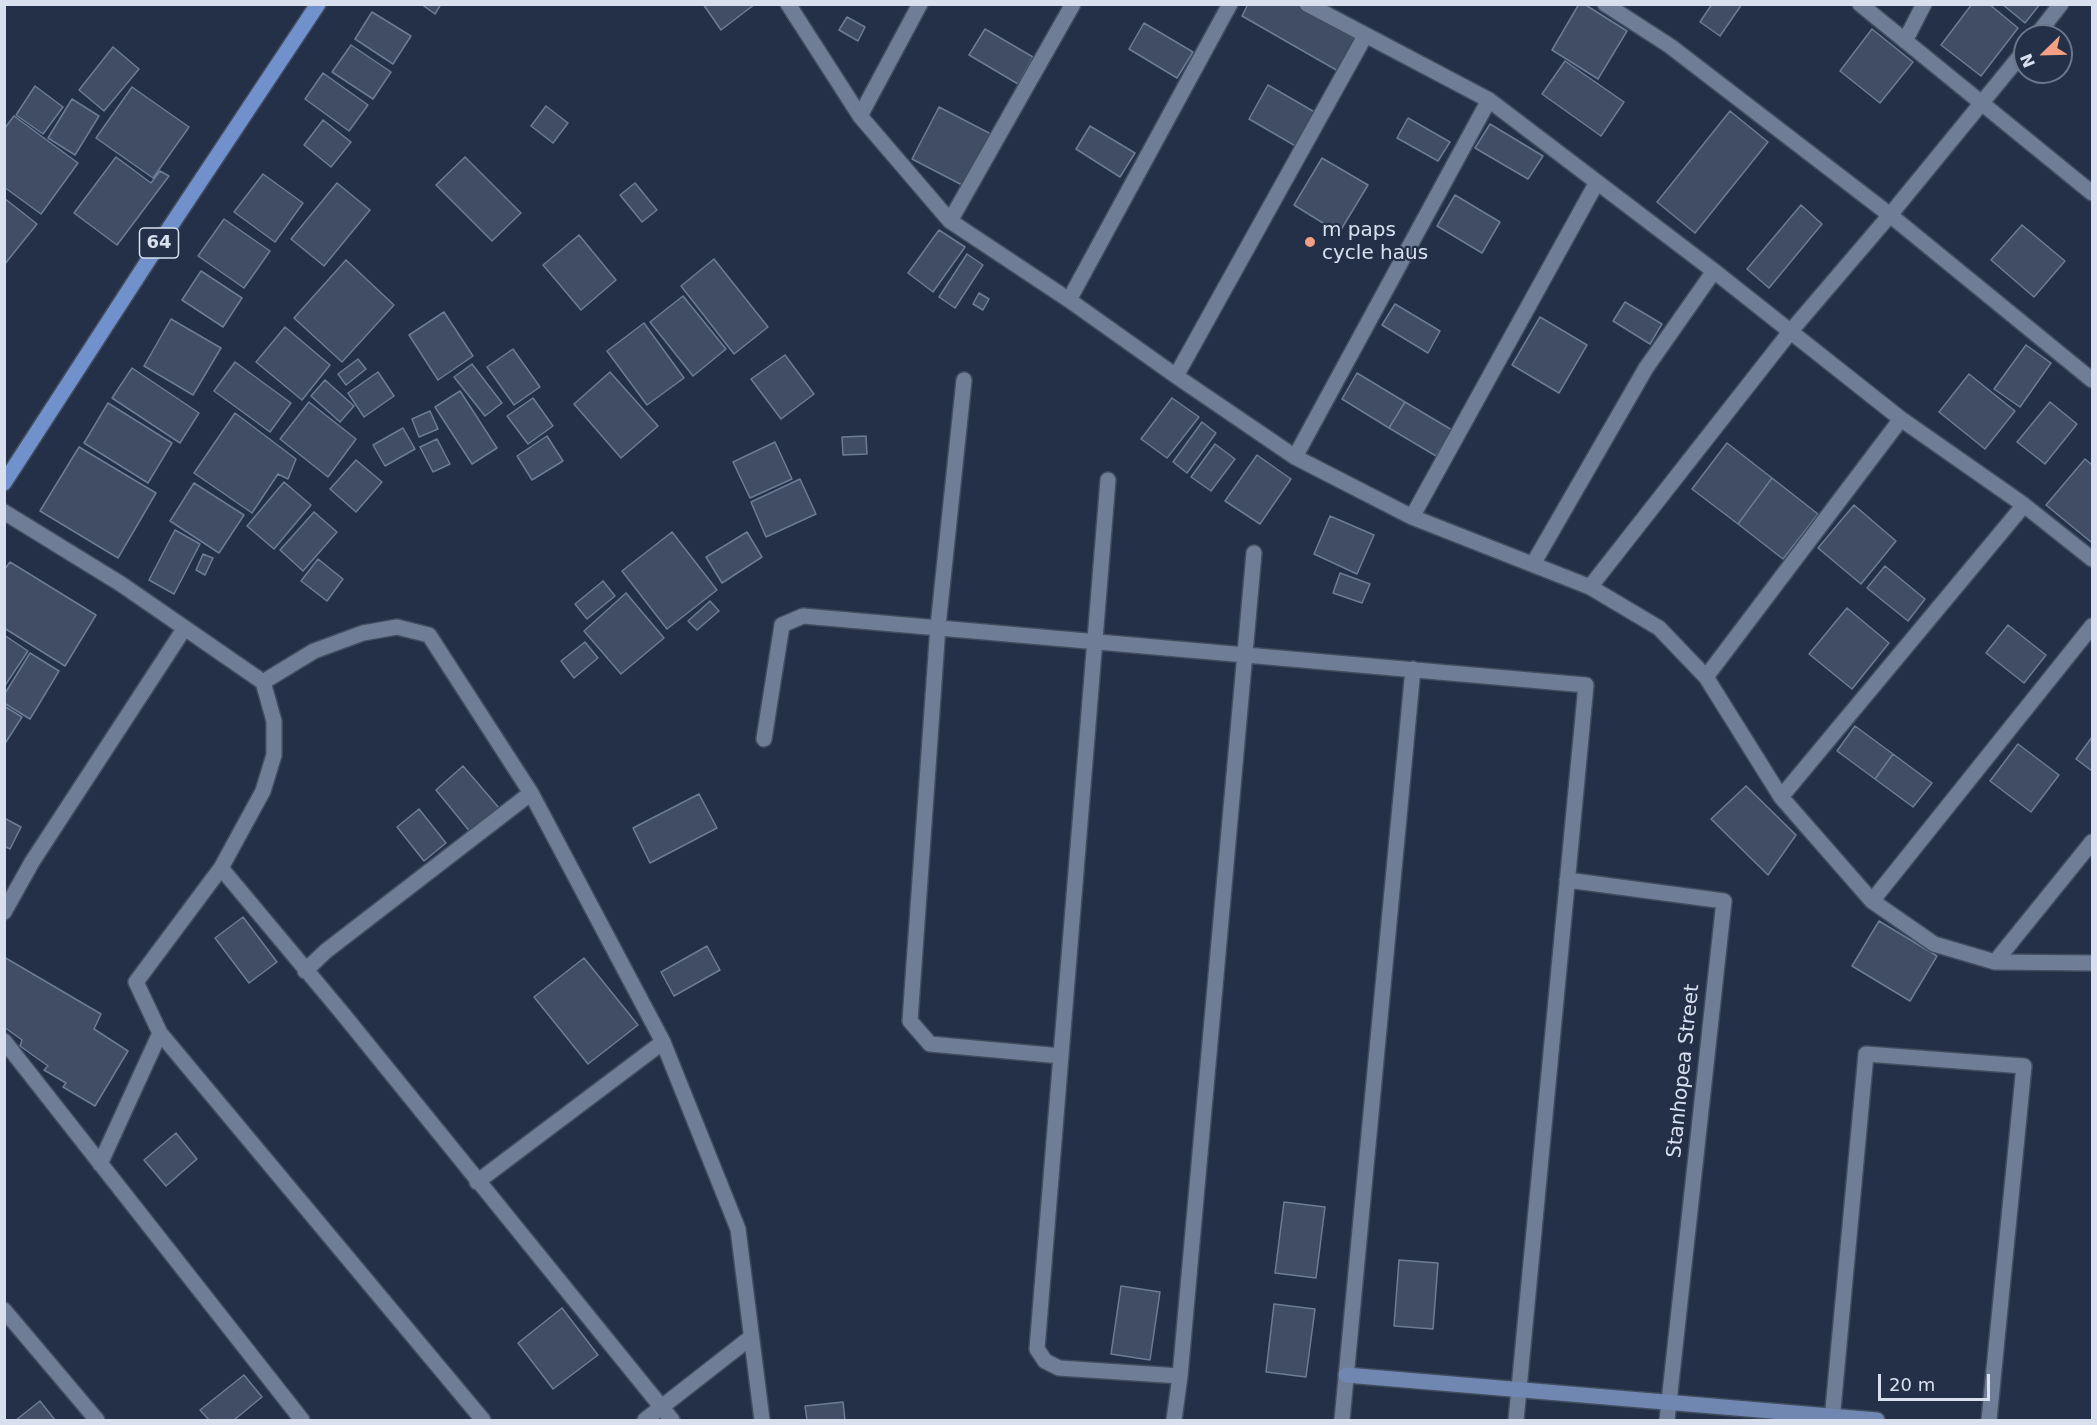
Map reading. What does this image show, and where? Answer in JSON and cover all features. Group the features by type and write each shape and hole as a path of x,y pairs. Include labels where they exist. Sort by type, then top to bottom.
{"main road":[{"name":"64","path":"4,483 318,4"}],"street":[{"path":"788,4 860,116 950,221 1070,300 1295,457 1412,517 1590,587 1659,628 1706,677 1781,797 1872,901 1934,944 1995,962 2092,963"},
{"path":"860,116 920,4"},
{"path":"950,221 1073,4"},
{"path":"1070,300 1230,4"},
{"path":"1307,4 1489,100 1900,418 2024,504 2092,559"},
{"path":"1605,4 1670,46 1890,215 2092,380"},
{"path":"1860,4 2092,190"},
{"path":"1905,41 1924,4"},
{"path":"2045,24 2061,4"},
{"path":"1176,376 1365,36"},
{"path":"1590,587 1790,332 2013,65"},
{"path":"1295,457 1489,100"},
{"path":"1412,517 1597,182"},
{"path":"1533,564 1646,368 1714,272"},
{"path":"964,380 938,626 909,1021 930,1044 1061,1056"},
{"path":"1706,677 1900,418"},
{"path":"1108,480 1036,1349 1045,1361 1059,1368 1180,1376"},
{"path":"1781,797 2024,504"},
{"path":"4,512 121,584 263,682 274,721 274,755 263,790 220,868 136,982 160,1033 483,1420"},
{"path":"1174,1420 1180,1376 1254,553"},
{"path":"764,739 782,625 803,616 938,626 1586,685 1516,1420"},
{"path":"1872,901 2092,626"},
{"path":"263,682 314,651 363,633 397,627 429,635 531,793 663,1042 738,1228 762,1420"},
{"path":"4,912 32,862 184,629"},
{"path":"1342,1420 1413,669"},
{"path":"305,971 326,951 531,793"},
{"path":"1995,962 2092,842"},
{"path":"220,868 343,1014 672,1420"},
{"name":"Stanhopea Street","path":"1567,880 1724,901 1668,1403"},
{"path":"100,1164 160,1033"},
{"path":"4,1041 302,1420"},
{"path":"477,1182 663,1042"},
{"path":"1832,1419 1866,1054 2024,1066 1989,1420"},
{"path":"4,1310 97,1420"},
{"path":"645,1420 750,1338"},
{"path":"1346,1376 1832,1419 1877,1420"},
{"path":"1666,1420 1668,1403"}],"building":[{"path":"421,4 441,4 435,14"},
{"path":"703,4 755,4 721,30"},
{"path":"1248,4 1296,4 1357,40 1338,71 1242,16"},
{"path":"1579,4 1584,4 1627,31 1598,79 1552,50"},
{"path":"1712,4 1742,4 1720,36 1700,22"},
{"path":"1972,4 1989,4 2013,24 2013,34 1981,76 1941,45"},
{"path":"2002,4 2040,4 2025,23"},
{"path":"372,12 411,36 393,64 355,39"},
{"path":"847,17 865,27 858,41 839,30"},
{"path":"1144,23 1193,52 1177,78 1129,49"},
{"path":"985,29 1033,57 1018,84 969,55"},
{"path":"1872,29 1913,62 1880,103 1840,71"},
{"path":"351,45 391,72 373,99 332,72"},
{"path":"113,47 139,69 104,111 79,90"},
{"path":"1565,61 1624,102 1601,136 1542,94"},
{"path":"323,73 368,105 349,131 305,99"},
{"path":"1268,85 1318,114 1299,148 1249,119"},
{"path":"35,86 63,107 43,134 16,115"},
{"path":"132,87 189,127 153,178 96,138"},
{"path":"72,99 99,116 75,155 48,138"},
{"path":"546,106 568,123 553,143 531,126"},
{"path":"939,107 991,134 964,186 912,159"},
{"path":"1730,111 1768,142 1695,233 1657,202"},
{"path":"14,116 78,163 41,214 4,187 4,129"},
{"path":"1408,118 1450,142 1438,161 1397,138"},
{"path":"323,120 351,142 331,167 304,145"},
{"path":"1490,124 1543,156 1528,179 1475,148"},
{"path":"1090,126 1135,153 1120,177 1076,149"},
{"path":"116,157 151,183 160,171 169,176 117,245 74,213"},
{"path":"465,157 521,213 492,241 436,185"},
{"path":"1322,158 1368,185 1339,233 1294,205"},
{"path":"263,174 303,203 275,242 234,212"},
{"path":"337,183 370,210 324,266 291,239"},
{"path":"635,183 657,210 642,222 620,195"},
{"path":"1455,195 1500,222 1482,253 1437,226"},
{"path":"4,198 37,224 4,265"},
{"path":"1801,205 1822,224 1769,288 1747,269"},
{"path":"224,219 270,251 244,288 198,256"},
{"path":"2022,225 2065,261 2034,297 1991,260"},
{"path":"939,230 965,247 933,292 908,273"},
{"path":"579,235 616,280 581,310 543,265"},
{"path":"967,254 983,265 955,308 939,297"},
{"path":"714,259 768,327 734,354 681,286"},
{"path":"346,260 394,305 342,362 294,318"},
{"path":"201,271 242,298 223,327 182,300"},
{"path":"979,293 989,299 983,310 973,304"},
{"path":"683,296 726,349 693,376 650,322"},
{"path":"1625,302 1662,324 1650,344 1613,321"},
{"path":"1395,304 1440,331 1428,353 1382,325"},
{"path":"444,312 473,356 438,380 409,335"},
{"path":"1540,317 1587,345 1559,393 1512,365"},
{"path":"171,319 221,348 193,395 144,366"},
{"path":"644,323 684,378 647,405 607,351"},
{"path":"285,327 330,365 302,400 256,362"},
{"path":"2026,345 2051,363 2020,407 1994,389"},
{"path":"513,349 540,387 514,405 487,367"},
{"path":"785,355 814,394 781,419 751,379"},
{"path":"358,359 366,369 346,385 338,374"},
{"path":"235,362 291,403 270,432 214,391"},
{"path":"472,364 502,403 485,416 454,377"},
{"path":"132,368 199,413 180,443 112,398"},
{"path":"378,372 394,396 364,417 348,393"},
{"path":"610,372 658,426 621,458 574,404"},
{"path":"1357,373 1405,402 1389,428 1342,399"},
{"path":"1969,374 2015,411 1985,449 1939,412"},
{"path":"325,380 354,406 340,422 311,396"},
{"path":"460,391 497,448 472,464 435,407"},
{"path":"533,398 553,426 528,444 507,416"},
{"path":"1172,398 1199,417 1167,458 1141,439"},
{"path":"309,402 356,439 328,477 280,439"},
{"path":"1405,402 1452,430 1436,456 1389,428"},
{"path":"2050,402 2077,424 2045,464 2017,442"},
{"path":"108,403 172,443 148,483 84,443"},
{"path":"430,411 438,429 419,437 412,419"},
{"path":"235,413 296,459 288,479 278,474 252,513 194,473"},
{"path":"1202,422 1216,433 1187,473 1173,462"},
{"path":"403,428 415,449 385,466 373,445"},
{"path":"547,436 563,461 532,480 517,456"},
{"path":"866,436 867,454 843,455 842,437"},
{"path":"437,439 450,464 433,472 420,447"},
{"path":"775,442 792,479 750,498 733,462"},
{"path":"1727,443 1772,478 1738,524 1692,489"},
{"path":"1215,444 1235,459 1211,491 1191,477"},
{"path":"79,447 156,493 118,558 40,511"},
{"path":"1257,455 1291,479 1260,524 1225,501"},
{"path":"2085,459 2092,465 2091,542 2046,505"},
{"path":"356,460 382,482 356,512 330,489"},
{"path":"1772,478 1818,514 1783,559 1738,524"},
{"path":"800,479 816,514 766,537 751,502"},
{"path":"284,482 311,505 274,549 247,526"},
{"path":"194,483 244,515 219,553 170,521"},
{"path":"1854,505 1896,541 1861,584 1818,548"},
{"path":"314,512 337,532 303,571 280,550"},
{"path":"1330,516 1374,535 1357,574 1314,554"},
{"path":"175,530 200,544 174,594 149,580"},
{"path":"672,532 717,590 667,629 622,571"},
{"path":"747,532 762,557 722,583 706,557"},
{"path":"203,554 213,558 205,575 196,570"},
{"path":"318,559 343,579 327,601 301,581"},
{"path":"10,562 96,615 65,666 4,628 4,570"},
{"path":"1885,566 1925,599 1908,621 1867,588"},
{"path":"1340,573 1370,584 1362,603 1333,593"},
{"path":"603,581 615,596 587,619 575,604"},
{"path":"626,593 664,638 621,674 584,631"},
{"path":"710,601 719,611 697,630 688,621"},
{"path":"1847,608 1889,643 1852,689 1809,654"},
{"path":"2008,625 2046,655 2024,683 1986,653"},
{"path":"4,635 28,651 4,687"},
{"path":"585,642 598,658 574,678 561,661"},
{"path":"30,653 59,671 30,719 4,703 4,695"},
{"path":"4,706 22,717 4,745"},
{"path":"1855,726 1893,754 1875,779 1837,751"},
{"path":"2092,737 2092,771 2076,759"},
{"path":"2018,744 2059,775 2031,812 1990,781"},
{"path":"1893,754 1932,783 1913,807 1875,779"},
{"path":"463,766 500,809 471,833 436,790"},
{"path":"1746,786 1796,835 1768,875 1711,819"},
{"path":"699,794 717,828 650,863 633,828"},
{"path":"419,809 446,843 424,861 397,827"},
{"path":"4,818 21,827 10,849 4,846"},
{"path":"243,917 277,962 249,983 215,938"},
{"path":"1879,921 1937,956 1910,1001 1852,966"},
{"path":"707,946 720,970 674,996 661,972"},
{"path":"4,957 101,1014 94,1029 128,1051 95,1106 63,1087 66,1083 44,1070 48,1066 20,1046 22,1040 4,1027"},
{"path":"584,958 638,1025 588,1064 534,997"},
{"path":"176,1133 197,1159 166,1186 144,1160"},
{"path":"1284,1202 1325,1207 1316,1278 1275,1273"},
{"path":"1399,1260 1438,1263 1433,1329 1394,1326"},
{"path":"1121,1286 1160,1292 1150,1360 1111,1354"},
{"path":"1274,1304 1315,1309 1306,1377 1266,1372"},
{"path":"562,1308 598,1355 553,1389 518,1343"},
{"path":"244,1375 262,1397 234,1420 209,1420 200,1410"},
{"path":"40,1401 55,1420 16,1420"},
{"path":"843,1402 845,1420 807,1420 805,1406"}],"place":[{"name":"m paps cycle haus","path":"1310,242"}]}
